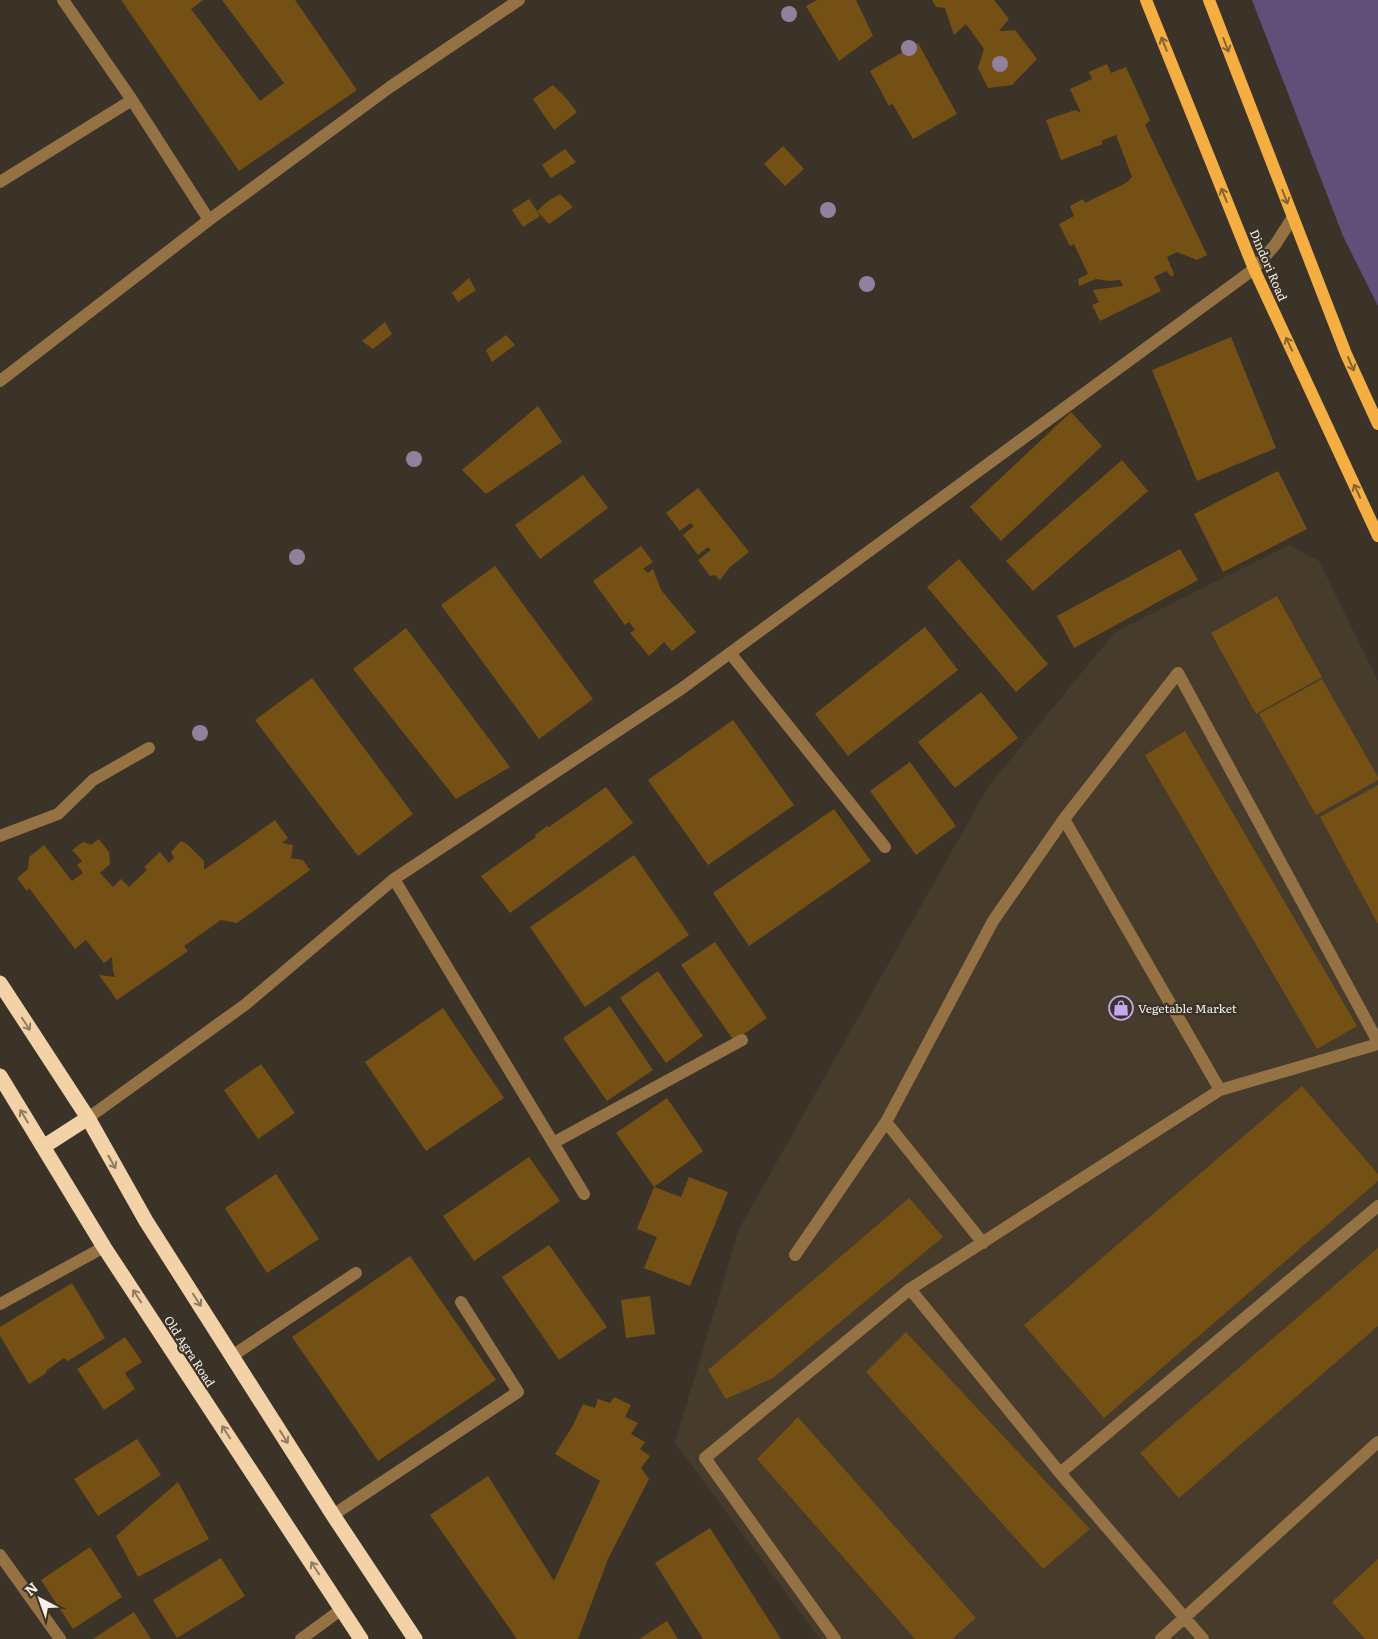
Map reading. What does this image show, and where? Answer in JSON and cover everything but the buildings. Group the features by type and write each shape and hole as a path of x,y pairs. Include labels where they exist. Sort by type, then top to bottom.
{"highway":[{"path":"0,983 88,1118 146,1221 333,1515 415,1639"},
{"name":"Old Agra Road","path":"0,1076 104,1247 361,1639"},
{"path":"43,1147 88,1118"}],"main road":[{"name":"Dindori Road","path":"1146,0 1254,269 1378,536"},
{"path":"1209,0 1346,354 1378,424"}],"street":[{"path":"62,0 132,100 209,220"},
{"path":"0,381 209,220 390,87 519,0"},
{"path":"0,182 132,100"},
{"path":"88,1118 246,1004 394,880 681,689 1254,269 1275,245 1293,218"},
{"path":"730,653 886,847"},
{"path":"795,1256 886,1122 994,921 1064,820 1178,673 1378,1043 1220,1090 910,1290 705,1458 835,1639"},
{"path":"0,836 58,814 93,780 149,748"},
{"path":"1064,820 1220,1090"},
{"path":"394,880 584,1194"},
{"path":"553,1142 742,1040"},
{"path":"886,1122 983,1242"},
{"path":"1060,1473 1378,1206"},
{"path":"0,1304 104,1247"},
{"path":"232,1356 356,1273"},
{"path":"910,1290 1060,1473 1203,1639"},
{"path":"333,1515 518,1392 461,1302"},
{"path":"1161,1639 1378,1442"},
{"path":"0,1555 60,1639"},
{"path":"300,1639 342,1609"}],"shaded area":[{"path":"1252,0 1378,0 1378,306 1343,236"},
{"name":"Vegetable Market","path":"1289,545 1319,561 1378,681 1378,1639 820,1639 675,1443 739,1229 988,787 1115,632"}],"place":[{"name":"Vegetable Market","path":"1121,1008"}]}
